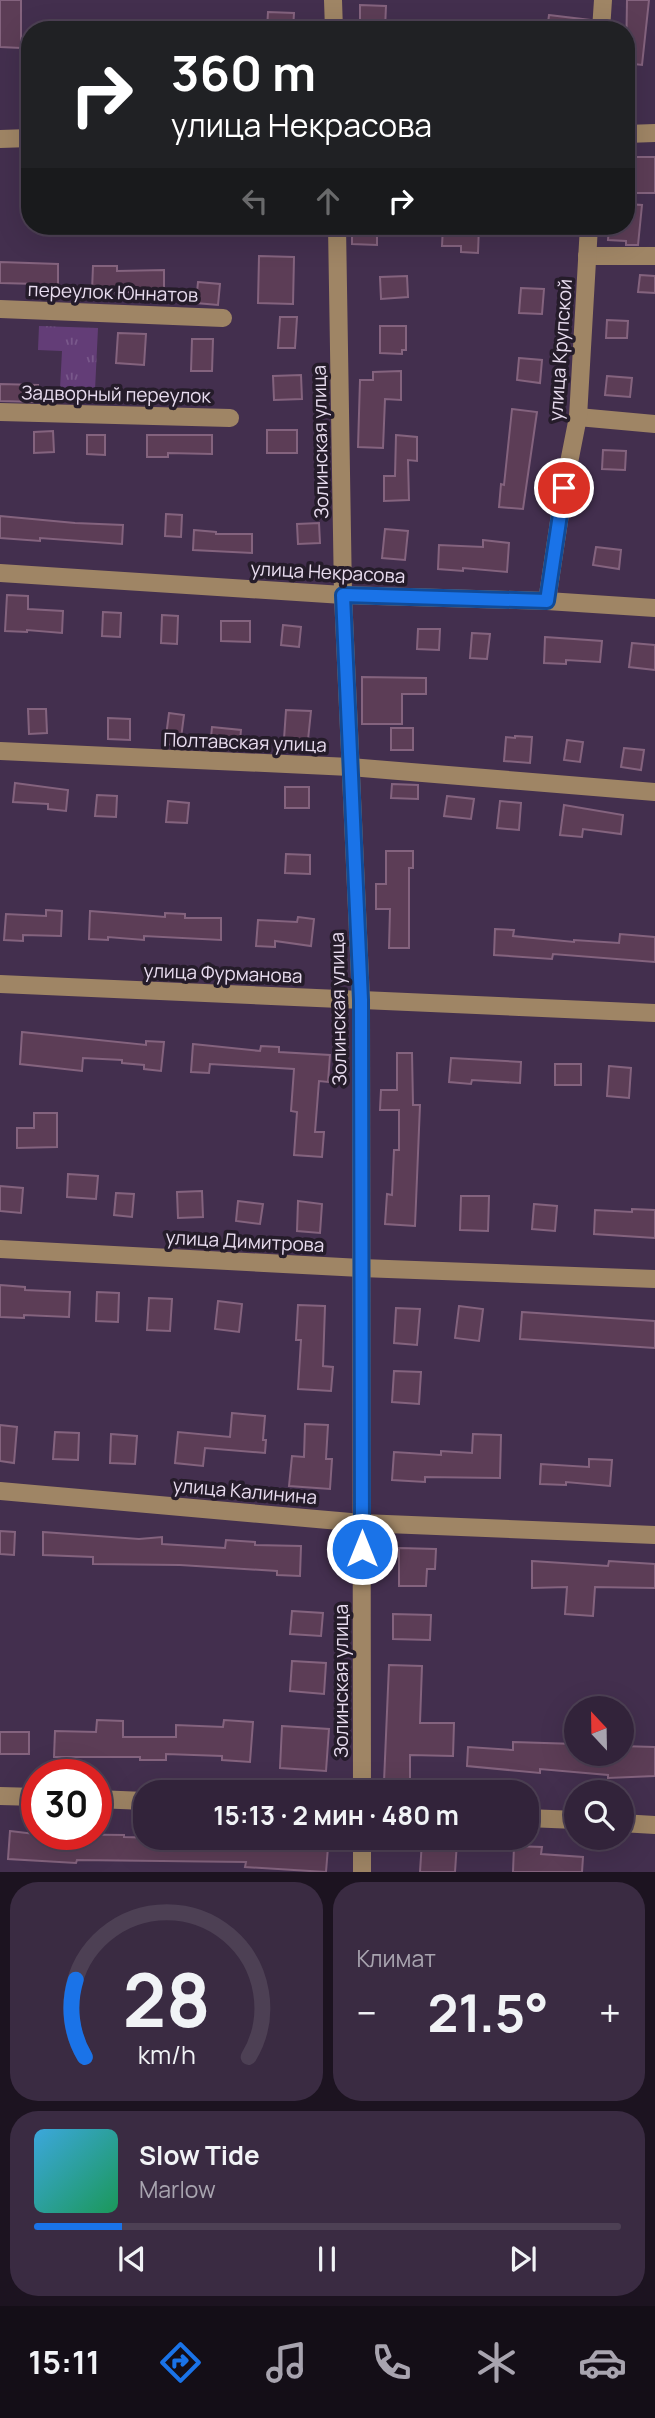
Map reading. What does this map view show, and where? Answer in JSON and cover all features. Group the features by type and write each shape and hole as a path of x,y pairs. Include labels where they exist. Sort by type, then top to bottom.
{"street":[{"path":"333,0 334,21"},
{"path":"602,21 603,0"},
{"path":"635,134 655,133"},
{"path":"0,139 21,138"},
{"name":"Золинская улица","path":"337,235 343,595 361,1000 362,1780"},
{"name":"улица Крупской","path":"547,601 564,488 579,418 588,235"},
{"path":"587,256 655,256"},
{"name":"переулок Юннатов","path":"0,309 223,318"},
{"name":"Задворный переулок","path":"0,412 230,418"},
{"path":"579,418 655,424"},
{"name":"улица Некрасова","path":"0,572 343,595 547,601 655,608"},
{"name":"Полтавская улица","path":"0,751 351,767 655,792"},
{"name":"улица Фурманова","path":"0,984 655,1013"},
{"name":"улица Димитрова","path":"0,1249 361,1268 655,1279"},
{"name":"улица Калинина","path":"0,1492 362,1522 655,1535"},
{"path":"0,1796 21,1797"},
{"path":"112,1800 133,1801"},
{"path":"539,1818 564,1820"},
{"path":"634,1824 655,1825"},
{"path":"362,1850 362,1872"}],"green space":[{"path":"39,326 98,328 95,390 60,389 62,351 38,350"}],"building":[{"path":"0,0 21,0 21,48 0,47"},
{"path":"627,0 649,0 642,65 635,64 635,21 627,21"},
{"path":"360,5 386,6 385,21 360,21"},
{"path":"268,12 294,13 294,21 268,21"},
{"path":"549,15 590,20 590,21 548,21"},
{"path":"635,157 655,157 655,193 635,193"},
{"path":"635,205 642,205 638,245 608,240 608,235 635,235"},
{"path":"352,235 377,235 377,245 352,244"},
{"path":"443,235 479,235 478,253 461,252 461,246 442,246"},
{"path":"259,256 294,257 293,304 258,303"},
{"path":"0,262 58,264 58,287 0,283"},
{"path":"93,266 117,266 117,271 164,270 164,293 92,291"},
{"path":"640,275 655,276 655,293 638,292"},
{"path":"407,276 408,297 381,299 380,277"},
{"path":"198,282 220,284 218,305 196,303"},
{"path":"521,288 544,289 542,314 519,313"},
{"path":"280,317 297,317 295,348 278,348"},
{"path":"607,320 628,321 627,338 606,338"},
{"path":"380,326 406,326 406,350 402,350 402,354 380,353"},
{"path":"118,333 146,334 144,365 116,363"},
{"path":"192,339 213,339 212,371 191,371"},
{"path":"519,358 542,360 540,383 517,380"},
{"path":"401,371 401,400 385,399 383,448 358,447 360,380 373,380 373,372"},
{"path":"301,375 302,399 274,400 273,376"},
{"path":"607,376 632,378 630,397 605,395"},
{"path":"0,384 38,385 38,402 0,401"},
{"path":"512,409 537,412 523,509 499,507"},
{"path":"267,430 297,430 297,453 267,453"},
{"path":"53,431 54,452 34,453 34,432"},
{"path":"87,435 105,435 105,455 87,454"},
{"path":"147,435 212,435 212,454 168,453 168,457 147,457"},
{"path":"396,435 417,437 417,461 408,460 409,500 384,501 384,476 395,476"},
{"path":"603,450 626,451 625,470 602,469"},
{"path":"166,514 182,515 181,537 165,536"},
{"path":"0,516 123,525 122,544 0,538"},
{"path":"319,523 320,543 298,544 297,524"},
{"path":"385,529 408,531 405,560 382,558"},
{"path":"194,530 216,534 252,534 252,553 193,550"},
{"path":"483,540 509,543 507,572 438,569 439,545 483,547"},
{"path":"596,547 621,550 619,569 593,565"},
{"path":"7,595 28,596 28,609 63,611 62,633 5,631"},
{"path":"103,612 121,613 120,637 102,636"},
{"path":"162,615 178,616 177,644 161,643"},
{"path":"221,621 250,621 250,642 221,641"},
{"path":"283,625 301,627 299,647 281,645"},
{"path":"418,629 440,629 439,650 417,649"},
{"path":"472,633 490,634 487,659 470,658"},
{"path":"545,637 602,641 600,662 566,660 566,664 544,663"},
{"path":"632,643 655,645 655,670 629,667"},
{"path":"362,677 426,678 426,694 402,694 402,724 362,724"},
{"path":"28,709 46,709 47,733 29,734"},
{"path":"286,710 311,711 308,740 284,739"},
{"path":"169,713 184,715 180,746 165,744"},
{"path":"108,718 130,719 130,740 108,739"},
{"path":"212,727 241,730 239,751 210,748"},
{"path":"391,728 413,728 413,750 391,750"},
{"path":"506,737 532,737 530,763 504,761"},
{"path":"567,740 583,742 580,762 564,760"},
{"path":"624,748 644,750 641,770 621,767"},
{"path":"15,783 68,790 66,811 48,809 48,804 13,802"},
{"path":"392,784 418,785 418,799 391,798"},
{"path":"285,787 309,787 309,808 285,808"},
{"path":"97,795 117,796 116,817 95,816"},
{"path":"447,796 474,799 471,819 444,816"},
{"path":"168,801 189,803 187,823 166,822"},
{"path":"500,801 521,803 519,830 497,828"},
{"path":"564,805 623,815 621,834 583,829 582,837 560,835"},
{"path":"386,851 413,851 413,868 409,868 409,948 389,948 390,909 376,909 376,884 386,884"},
{"path":"286,854 310,855 310,874 285,873"},
{"path":"46,910 62,911 61,936 23,935 23,941 4,940 6,914 46,916"},
{"path":"90,911 221,918 221,940 144,936 144,940 108,937 108,940 89,939"},
{"path":"298,917 314,919 311,946 275,941 275,947 256,946 258,920 297,922"},
{"path":"495,929 514,930 513,936 574,942 619,943 620,934 655,937 655,962 553,954 552,959 494,955"},
{"path":"22,1032 146,1045 146,1041 164,1042 161,1071 144,1069 144,1065 122,1063 122,1060 83,1058 82,1071 20,1064"},
{"path":"193,1044 260,1051 261,1046 279,1047 279,1052 330,1055 328,1082 319,1081 315,1132 324,1132 322,1157 294,1155 297,1112 291,1111 294,1069 210,1064 209,1073 191,1072"},
{"path":"397,1053 412,1053 413,1105 420,1105 415,1226 385,1224 387,1194 392,1195 394,1150 399,1150 399,1110 380,1110 381,1090 397,1090"},
{"path":"451,1058 521,1062 520,1083 472,1080 471,1084 449,1082"},
{"path":"555,1064 581,1064 581,1085 555,1085"},
{"path":"609,1066 631,1068 629,1098 607,1096"},
{"path":"34,1113 57,1113 57,1147 17,1148 17,1128 34,1128"},
{"path":"68,1174 98,1176 96,1199 67,1197"},
{"path":"0,1186 23,1188 21,1213 0,1211"},
{"path":"202,1191 203,1217 178,1218 177,1192"},
{"path":"116,1193 134,1194 132,1217 114,1215"},
{"path":"461,1196 489,1196 488,1231 460,1230"},
{"path":"238,1201 263,1204 260,1224 236,1221"},
{"path":"298,1201 322,1204 320,1233 297,1231"},
{"path":"534,1204 557,1206 555,1231 532,1229"},
{"path":"632,1209 655,1210 655,1238 594,1234 595,1210 632,1212"},
{"path":"0,1285 25,1287 25,1290 70,1292 69,1317 0,1317"},
{"path":"97,1292 119,1293 118,1322 96,1321"},
{"path":"149,1298 172,1299 170,1331 147,1330"},
{"path":"218,1301 242,1304 239,1332 215,1329"},
{"path":"298,1305 325,1306 323,1366 333,1367 331,1391 298,1389 301,1340 296,1340"},
{"path":"459,1306 483,1309 479,1341 455,1338"},
{"path":"396,1308 420,1309 417,1345 394,1343"},
{"path":"522,1312 655,1321 655,1348 520,1339"},
{"path":"394,1371 421,1372 419,1404 392,1402"},
{"path":"232,1413 265,1416 265,1453 205,1448 203,1466 175,1463 178,1432 230,1437"},
{"path":"305,1424 328,1425 326,1459 332,1459 330,1489 289,1486 292,1456 304,1457"},
{"path":"0,1425 17,1427 14,1463 0,1461"},
{"path":"55,1432 79,1433 78,1460 53,1459"},
{"path":"111,1434 137,1436 135,1464 110,1463"},
{"path":"473,1434 501,1435 500,1478 425,1477 425,1482 392,1480 394,1452 441,1455 441,1451 472,1453"},
{"path":"589,1459 612,1460 610,1486 566,1482 566,1485 540,1484 541,1464 589,1467"},
{"path":"0,1531 15,1532 14,1555 0,1554"},
{"path":"43,1532 139,1539 162,1537 162,1544 225,1548 226,1540 255,1542 255,1545 301,1546 300,1576 277,1575 277,1571 180,1565 93,1564 93,1557 43,1555"},
{"path":"399,1548 436,1549 435,1569 427,1569 426,1586 399,1586"},
{"path":"532,1561 608,1566 609,1561 655,1564 655,1588 595,1587 593,1616 565,1614 567,1587 532,1588"},
{"path":"292,1611 323,1613 321,1636 290,1634"},
{"path":"393,1614 431,1615 430,1640 393,1639"},
{"path":"292,1661 326,1663 324,1694 290,1691"},
{"path":"389,1665 422,1666 420,1723 454,1723 453,1756 410,1755 410,1780 384,1780"},
{"path":"97,1720 123,1721 123,1737 176,1737 176,1725 223,1727 224,1720 253,1722 250,1762 222,1760 222,1756 166,1754 166,1760 140,1760 140,1757 54,1757 55,1731 96,1732"},
{"path":"282,1726 329,1729 326,1771 280,1768"},
{"path":"0,1732 29,1732 29,1754 0,1754"},
{"path":"513,1742 564,1744 564,1766 634,1766 634,1746 655,1747 655,1776 608,1778 608,1775 540,1769 540,1773 467,1766 468,1747 513,1750"},
{"path":"10,1831 21,1832 21,1850 112,1850 112,1835 133,1837 133,1850 328,1850 326,1872 245,1867 246,1862 77,1860 76,1863 8,1859"},
{"path":"539,1847 542,1847 541,1854 583,1857 582,1872 513,1872 514,1850 539,1850"},
{"path":"421,1850 456,1850 455,1872 420,1872"}],"route":[{"path":"362,1549 361,1000 343,595 547,601 564,488"}]}
